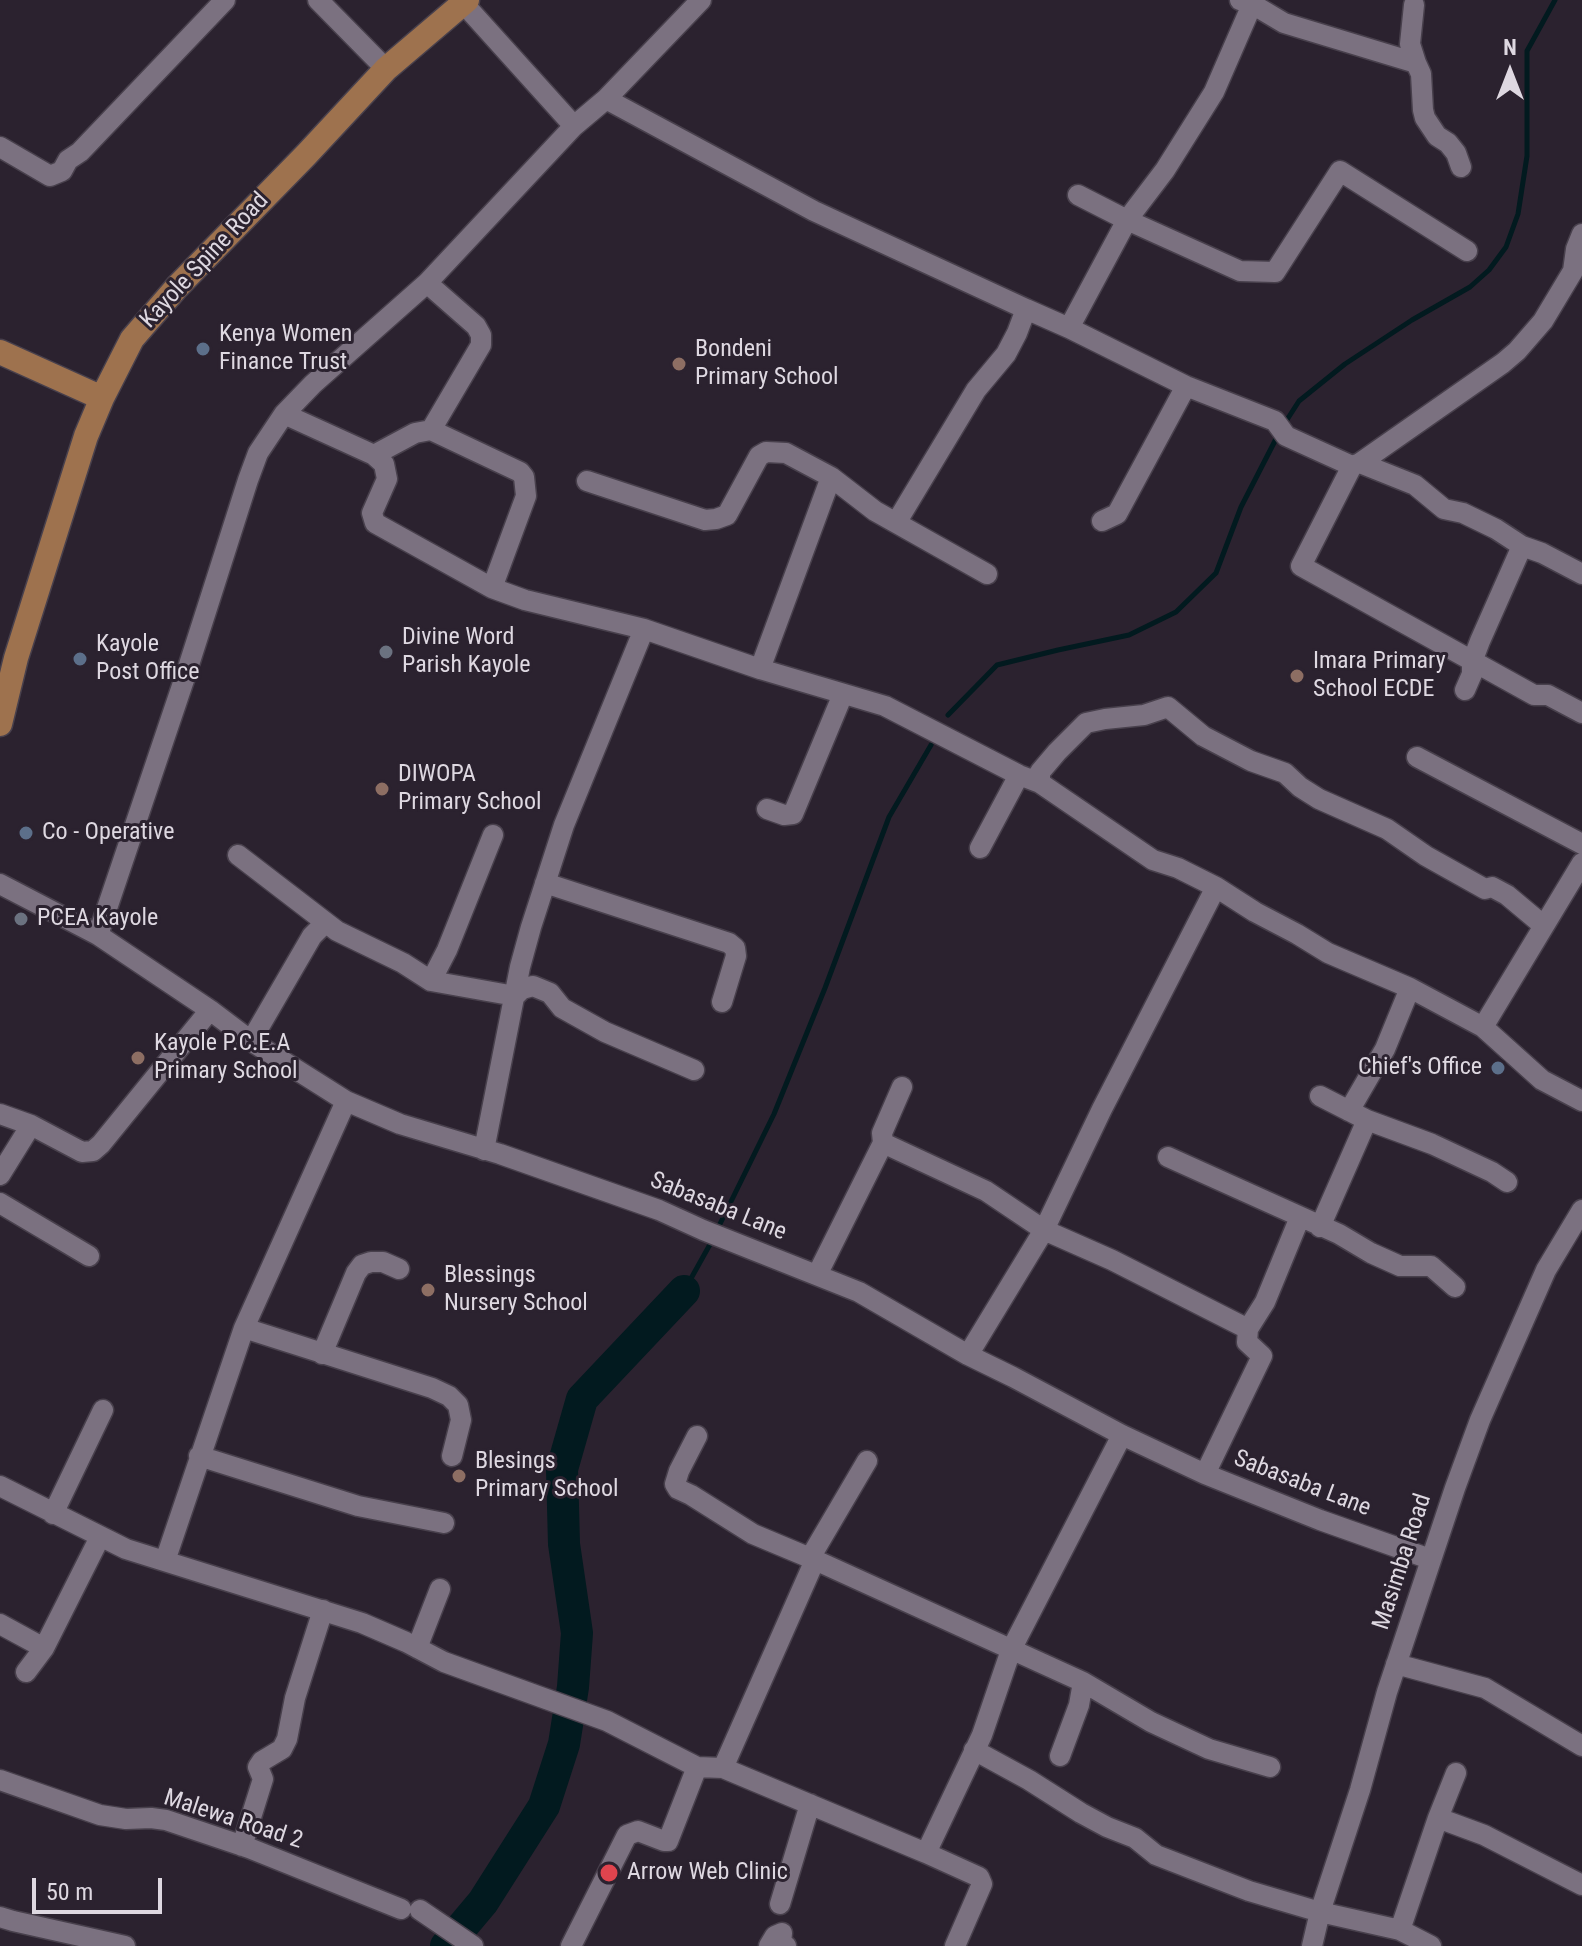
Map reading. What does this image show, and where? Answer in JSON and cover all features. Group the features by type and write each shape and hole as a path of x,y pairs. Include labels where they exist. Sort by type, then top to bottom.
{"main road":[{"name":"Kayole Spine Road","path":"0,724 16,658 86,436 132,339 168,297 386,69 466,2"},
{"path":"0,352 102,398"}],"street":[{"path":"0,147 50,176 62,171 68,160 80,152 225,0"},
{"path":"318,0 386,69"},
{"path":"98,935 258,453 284,414 313,384 427,283 574,126 606,99 701,0"},
{"path":"1069,328 1127,220 1165,170 1214,92 1249,1 1284,23 1416,63"},
{"path":"466,2 574,126"},
{"path":"1414,5 1411,51 1421,74 1425,118 1437,136 1456,153 1461,167"},
{"path":"606,99 814,211 1356,465 1415,485 1444,509 1463,513 1522,546 1582,574"},
{"path":"1078,195 1240,271 1275,272 1340,171 1467,251"},
{"path":"1582,234 1573,271 1543,321 1503,363 1356,465 1301,566 1534,695 1548,695 1582,713"},
{"path":"427,283 476,326 481,335 478,352 431,430"},
{"path":"896,523 976,390 1006,354 1026,309"},
{"path":"1102,521 1117,514 1186,386"},
{"path":"284,414 374,455 384,464 387,479 372,513 375,523 492,588 525,600 644,629 760,669 885,706 1040,783 1153,860 1178,868 1216,887 1328,953 1410,988 1483,1027 1542,1080 1582,1101"},
{"path":"374,455 415,433 431,430 520,472 524,477 526,496 492,588"},
{"path":"587,481 705,520 716,519 727,515 759,456 766,452 786,453 831,477 875,511 987,574"},
{"path":"760,669 831,477"},
{"path":"1465,690 1472,674 1472,662 1522,546"},
{"path":"484,1150 520,967 545,883 569,811 644,629"},
{"path":"767,809 784,815 793,814 843,694"},
{"path":"1040,783 1040,772 1086,723 1144,715 1168,707 1203,736 1251,761 1285,773 1319,799 1387,829 1426,856 1485,889 1492,887 1507,895 1544,926"},
{"path":"1417,757 1582,844"},
{"path":"980,848 1019,775"},
{"path":"431,981 447,950 493,835"},
{"path":"238,855 325,923 431,981 515,996"},
{"path":"1483,1027 1582,863"},
{"path":"545,883 729,943 735,948 736,956 722,1002"},
{"name":"Sabasaba Lane","path":"0,884 98,935 251,1041 346,1101 400,1124 659,1210 859,1292 968,1355 1205,1474 1430,1559"},
{"path":"968,1355 1044,1230 1216,887"},
{"path":"251,1041 312,936 325,923"},
{"path":"515,996 522,989 533,986 550,993 562,1008 605,1032 694,1070"},
{"path":"1320,1227 1358,1116 1410,988"},
{"path":"0,1114 89,1153 101,1144 210,1010"},
{"path":"817,1275 883,1143 882,1133 902,1087"},
{"path":"1320,1096 1358,1116 1432,1144 1507,1182"},
{"path":"165,1561 244,1328 346,1101"},
{"path":"0,1175 31,1125"},
{"path":"883,1143 986,1191 1044,1230 1112,1260 1248,1329"},
{"path":"1168,1157 1339,1234 1400,1266 1431,1266 1455,1287"},
{"path":"0,1203 89,1256"},
{"name":"Masimba Road","path":"1312,1946 1396,1664 1475,1434 1546,1270 1582,1210"},
{"path":"1205,1474 1262,1356 1247,1342 1248,1329 1265,1302 1300,1217"},
{"path":"322,1354 362,1265 383,1262 399,1269"},
{"path":"244,1328 449,1396 458,1405 461,1420 452,1456"},
{"path":"53,1514 103,1410"},
{"path":"926,1853 982,1735 1011,1650 1122,1435"},
{"path":"697,1436 675,1484 678,1489 753,1534 1083,1682 1162,1728 1209,1749 1270,1767"},
{"path":"199,1456 358,1506 444,1523"},
{"path":"723,1768 813,1559 867,1461"},
{"path":"0,1486 126,1549 362,1623 444,1662 607,1721 697,1767 723,1768 972,1873 979,1877 982,1884 955,1946"},
{"path":"26,1672 44,1648 100,1537"},
{"path":"417,1648 440,1589"},
{"path":"242,1846 263,1779 258,1767 282,1749 287,1739 303,1669 323,1610"},
{"path":"0,1624 44,1648"},
{"path":"1396,1664 1485,1688 1582,1746"},
{"path":"1060,1756 1079,1705 1083,1682"},
{"path":"974,1750 1081,1813 1135,1838 1156,1855 1249,1891 1320,1912 1400,1930 1431,1946"},
{"path":"571,1946 627,1835 638,1831 668,1841 697,1767"},
{"path":"1400,1930 1456,1773"},
{"name":"Malewa Road 2","path":"0,1780 100,1815 166,1820 242,1846 410,1910 469,1944"},
{"path":"780,1904 810,1804"},
{"path":"1438,1818 1484,1835 1582,1885"},
{"path":"0,1917 125,1946"},
{"path":"769,1946 775,1936 782,1933 781,1944 786,1946"}],"waterway":[{"path":"1283,426 1299,401 1345,364 1470,287 1489,270 1506,247 1518,214 1527,156 1527,51 1555,0"},
{"path":"948,715 997,665 1129,635 1176,612 1216,573 1241,507 1278,435"},
{"path":"717,1230 774,1114 889,817 931,745"},
{"path":"684,1291 713,1239"},
{"path":"446,1946 483,1902 544,1806 564,1744 577,1633 564,1544 562,1469 582,1399 684,1291"}],"place":[{"name":"Kenya Women Finance Trust","path":"203,349"},
{"name":"Bondeni Primary School","path":"679,364"},
{"name":"Divine Word Parish Kayole","path":"386,652"},
{"name":"Kayole Post Office","path":"80,659"},
{"name":"Imara Primary School ECDE","path":"1297,676"},
{"name":"DIWOPA Primary School","path":"382,789"},
{"name":"Co - Operative","path":"26,833"},
{"name":"PCEA Kayole","path":"21,919"},
{"name":"Kayole P.C.E.A Primary School","path":"138,1058"},
{"name":"Chief's Office","path":"1498,1068"},
{"name":"Blessings Nursery School","path":"428,1290"},
{"name":"Blesings Primary School","path":"459,1476"},
{"name":"Arrow Web Clinic","path":"609,1873"}]}
